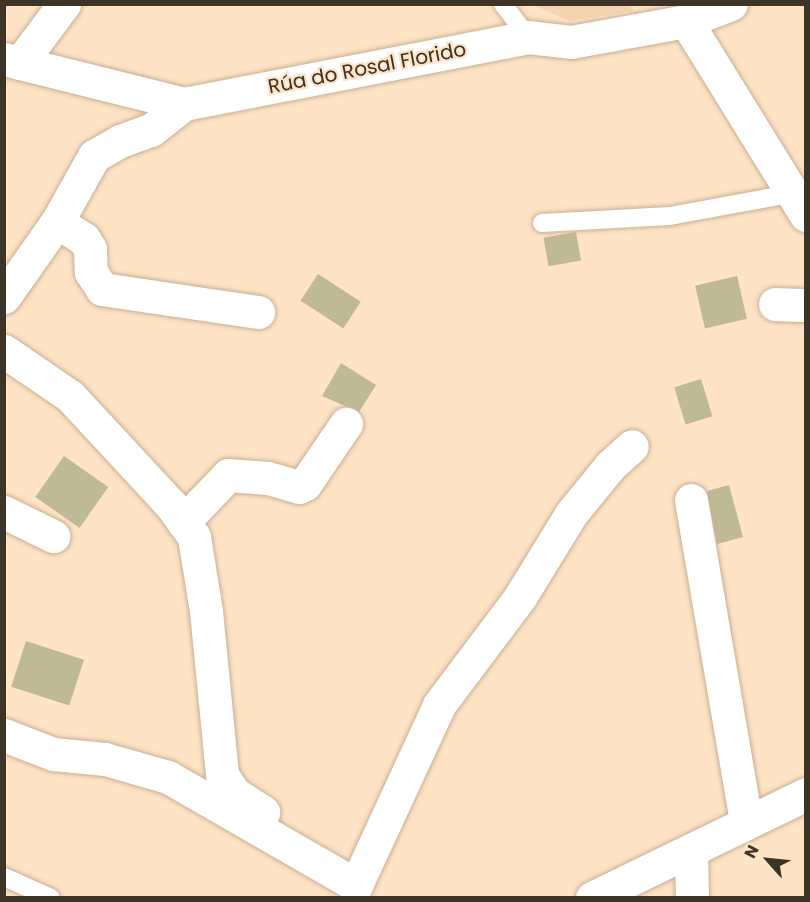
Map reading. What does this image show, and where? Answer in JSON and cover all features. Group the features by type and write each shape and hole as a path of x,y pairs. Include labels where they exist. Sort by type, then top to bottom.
{"street":[{"path":"12,61 64,4"},
{"name":"Rúa do Rosal Florido","path":"12,61 184,104 528,37 571,42 686,21 731,4"},
{"path":"686,21 800,204"},
{"path":"4,297 57,222 94,156 120,141 151,130 184,104"},
{"path":"57,222 84,239 90,249 90,272 102,289 258,312"},
{"path":"4,351 70,396 194,537 202,580 222,775 234,793 335,857 359,891"},
{"path":"183,522 228,475 268,478 299,487 305,484 346,424"},
{"path":"359,891 439,705 520,597 571,514 610,465 632,446"},
{"path":"691,500 746,823"},
{"path":"4,512 53,536"},
{"path":"4,735 52,754 105,759 168,777 359,891"},
{"path":"592,897 806,794"},
{"path":"690,850 693,897"}],"lane":[{"path":"503,4 528,37"},
{"path":"542,223 670,216 800,204"},
{"path":"4,877 51,897"}],"shaded area":[{"path":"533,5 630,5 633,11 570,21"}],"building":[{"path":"576,232 581,261 549,266 544,238"},
{"path":"318,274 361,302 343,329 301,301"},
{"path":"737,276 747,319 705,329 695,286"},
{"path":"341,363 376,385 359,412 322,396"},
{"path":"701,379 712,416 686,424 674,387"},
{"path":"64,456 108,487 80,528 35,497"},
{"path":"729,485 743,537 717,544 707,491"},
{"path":"26,641 84,660 69,706 11,687"}]}
